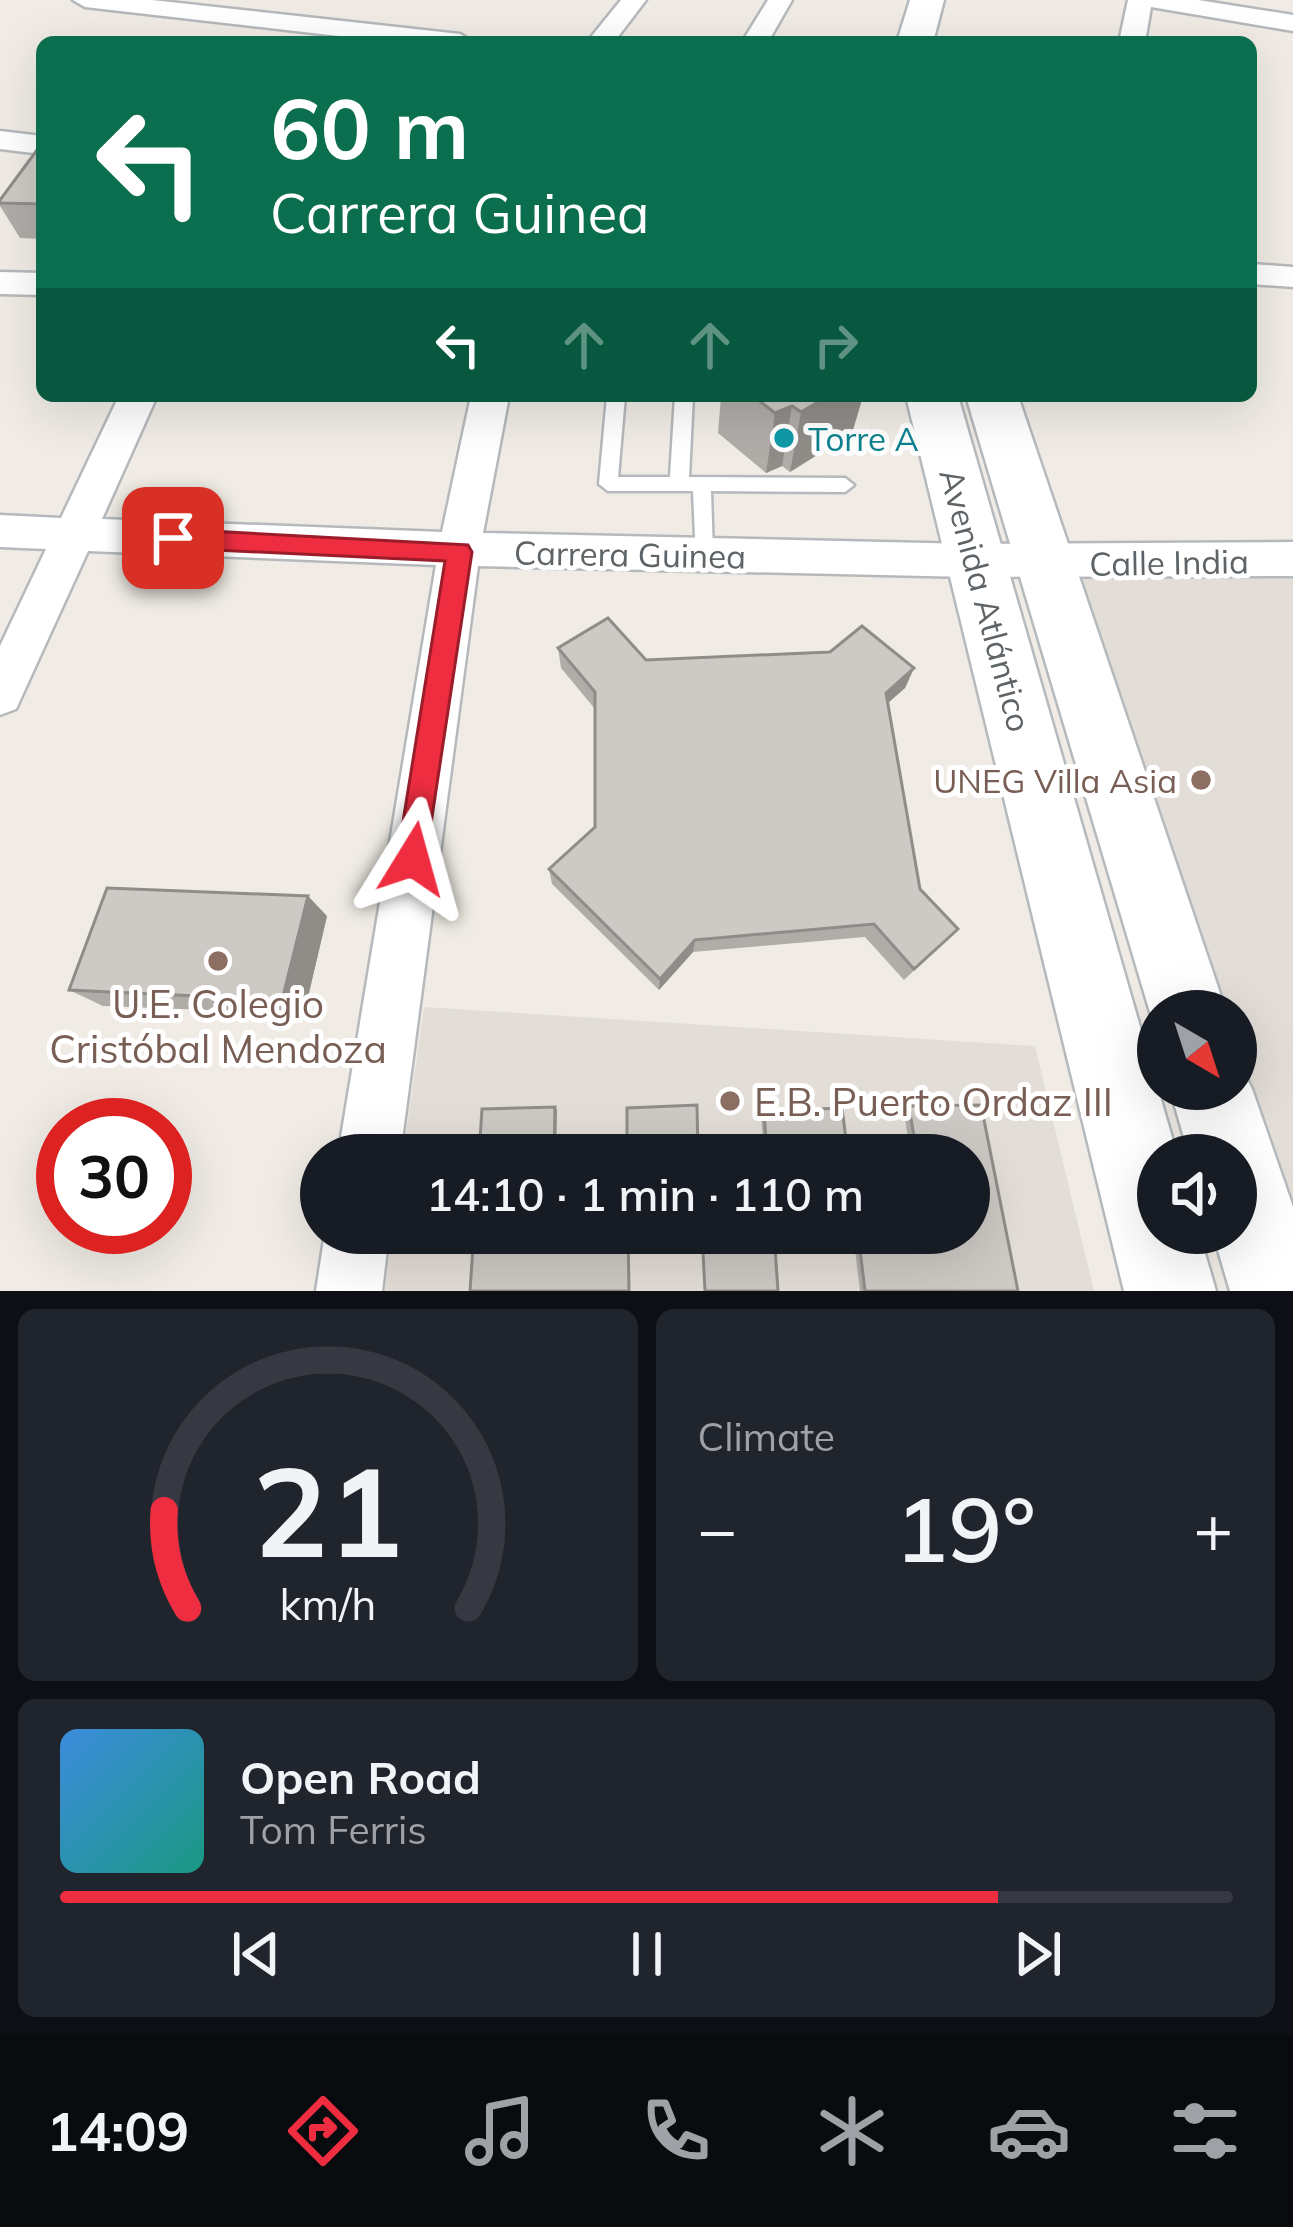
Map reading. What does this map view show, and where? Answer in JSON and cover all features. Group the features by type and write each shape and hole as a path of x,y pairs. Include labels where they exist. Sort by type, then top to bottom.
{"main road":[{"path":"917,36 927,0"},
{"name":"Avenida Atlántico","path":"935,402 1010,563 1178,990"},
{"name":"Avenida Atlántico","path":"993,402 1010,563 1170,1291"},
{"path":"1257,1232 1276,1291"}],"street":[{"path":"85,0 360,36"},
{"path":"605,36 634,0"},
{"path":"759,36 780,0"},
{"path":"1133,36 1139,0"},
{"path":"1152,0 1293,23"},
{"path":"0,140 36,144"},
{"path":"1257,274 1293,277"},
{"path":"0,283 36,284"},
{"path":"0,695 135,402"},
{"path":"372,1134 459,552 489,402"},
{"name":"Carrera Guinea","path":"0,531 459,552 1010,563"},
{"name":"Calle India","path":"1010,563 1293,559"},
{"path":"349,1291 354,1254"}],"lane":[{"path":"615,402 608,484 845,485"},
{"path":"679,485 684,402"},
{"path":"702,485 703,554"}],"shaded area":[{"name":"UNEG Villa Asia","path":"1044,564 1293,564 1293,1291 1257,1205 1257,1134 1236,1134 1236,1110 1257,1110 1257,990 1171,990"},
{"name":"E.B. Puerto Ordaz III","path":"424,1007 1035,1046 1094,1291 385,1291 389,1254 990,1254 990,1134 406,1134"}],"building":[{"path":"36,151 36,204 0,200"},
{"path":"761,402 818,402 801,412 792,406 775,413"},
{"path":"608,618 646,660 830,652 862,626 914,668 886,693 920,889 958,929 914,969 874,924 695,940 660,979 549,869 595,827 595,692 558,648"},
{"name":"U.E. Colegio Cristóbal Mendoza","path":"107,888 308,896 282,1000 69,990"},
{"path":"697,1105 698,1134 627,1134 627,1108"},
{"path":"981,1105 987,1134 914,1134 909,1106"},
{"path":"555,1107 554,1134 480,1134 482,1109"},
{"path":"842,1108 845,1134 766,1134 764,1111"},
{"path":"990,1150 1018,1291 865,1291 861,1254 990,1254"},
{"path":"473,1254 628,1254 629,1291 470,1291"},
{"path":"703,1254 775,1254 778,1291 705,1291"}],"place":[{"name":"Torre A","path":"784,438"},
{"name":"UNEG Villa Asia","path":"1201,780"},
{"name":"U.E. Colegio Cristóbal Mendoza","path":"218,961"},
{"name":"E.B. Puerto Ordaz III","path":"730,1101"}],"route":[{"path":"173,538 459,552 413,859"}]}
